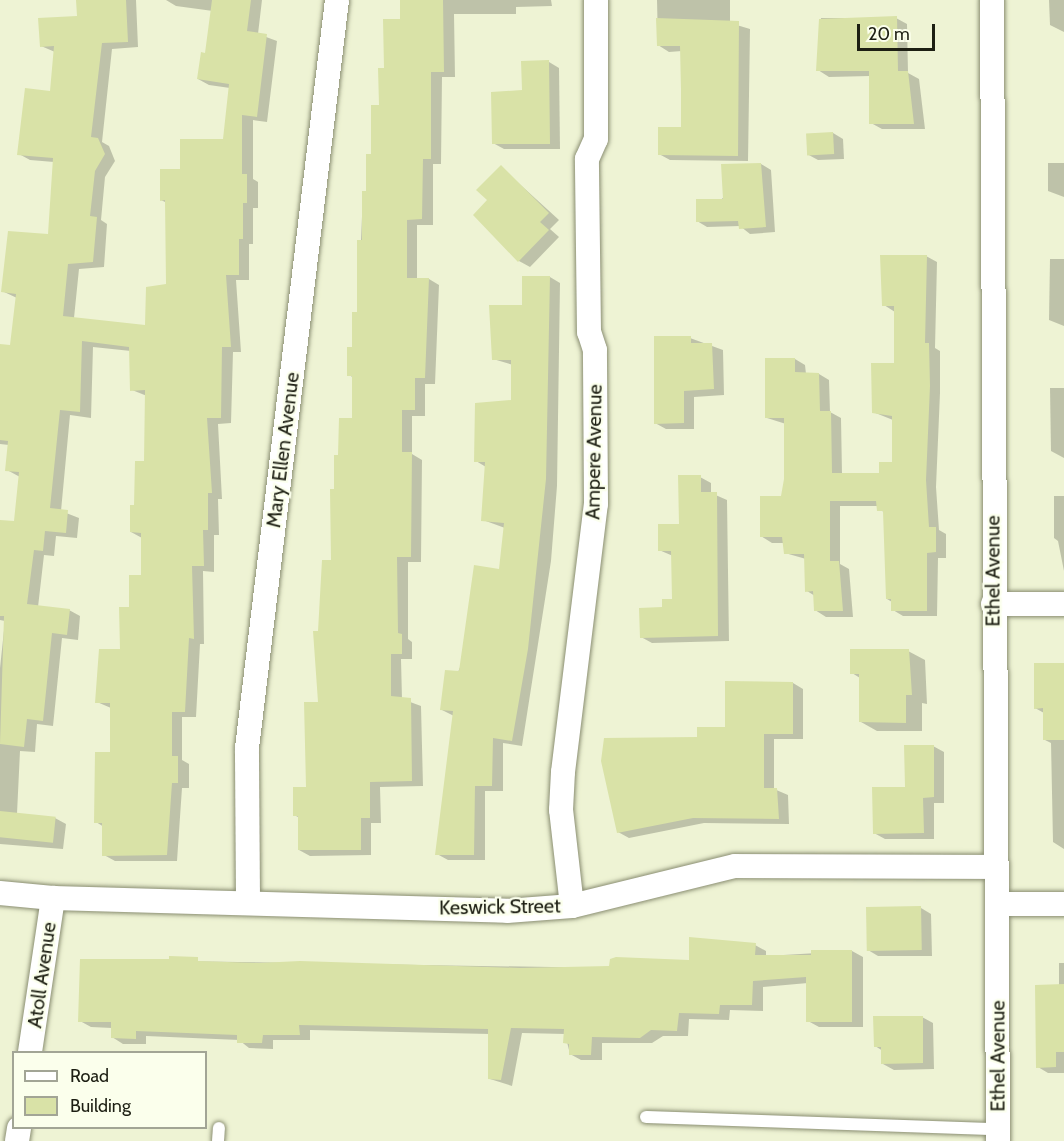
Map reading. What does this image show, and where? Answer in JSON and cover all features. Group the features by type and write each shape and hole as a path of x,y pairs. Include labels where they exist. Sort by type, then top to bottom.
{"street":[{"name":"Mary Ellen Avenue","path":"248,901 247,748 337,0"},
{"name":"Ampere Avenue","path":"572,906 561,810 562,772 596,504 596,362 589,332 587,159 596,139 596,0"},
{"name":"Ethel Avenue","path":"992,0 993,604 998,1135"},
{"path":"993,604 1064,604"},
{"name":"Keswick Street","path":"0,893 53,898 248,901 507,911 572,906 735,866 996,867"},
{"name":"Atoll Avenue","path":"30,1051 53,898"},
{"path":"996,904 1064,904"}],"lane":[{"path":"646,1117 998,1135"},
{"path":"218,1141 219,1128"}],"building":[{"path":"76,0 126,0 128,42 102,43 91,137 98,138 105,154 95,171 90,216 97,217 93,262 68,264 63,316 145,325 146,287 166,284 165,200 160,201 160,169 180,169 180,139 223,139 229,84 197,79 201,52 205,53 212,0 251,0 247,31 267,34 257,117 242,115 242,174 247,174 247,203 243,203 243,239 239,239 239,275 226,275 231,347 222,347 221,418 207,418 212,493 208,493 208,530 203,530 204,566 192,566 194,639 189,638 185,712 172,712 172,756 178,756 178,783 172,783 167,855 102,856 102,823 94,823 95,752 110,752 110,703 95,703 99,649 120,649 119,607 129,607 129,575 141,575 141,533 130,532 130,505 134,505 135,461 144,461 145,390 130,391 129,347 82,341 80,412 60,410 50,508 68,510 66,533 45,531 43,551 34,550 27,604 70,609 67,635 52,633 43,721 27,719 24,747 0,744 4,616 0,616 0,520 14,521 19,472 5,471 8,441 0,440 0,344 10,345 16,294 1,292 8,231 48,234 53,158 17,155 25,88 50,91 54,46 40,47 38,18 77,16"},
{"path":"400,0 443,0 444,72 431,72 431,159 423,159 422,219 407,220 407,278 429,278 425,378 415,378 415,410 402,410 402,452 412,452 411,557 397,557 398,633 402,634 402,654 391,654 391,696 411,698 412,781 370,782 370,818 361,818 361,850 298,850 298,816 293,816 293,787 306,787 304,702 318,702 313,631 318,631 322,560 331,560 330,489 334,489 334,455 338,455 339,418 352,418 352,376 347,376 347,347 352,347 352,312 357,312 357,240 362,240 362,191 366,191 366,154 371,154 371,105 379,105 378,68 384,68 383,19 400,19"},
{"path":"897,16 898,71 908,71 914,124 869,124 869,71 816,71 819,19"},
{"path":"656,18 739,21 738,156 658,155 658,127 681,127 681,90 680,46 657,46"},
{"path":"549,60 550,144 492,144 491,92 522,90 521,61"},
{"path":"833,132 834,154 807,155 806,133"},
{"path":"761,163 766,227 739,229 738,221 696,222 696,199 723,199 721,164"},
{"path":"501,165 549,213 540,222 549,230 518,262 473,215 487,200 476,190"},
{"path":"880,255 927,255 925,343 929,343 930,386 926,480 929,527 936,527 936,552 927,553 927,611 891,611 891,599 886,599 883,511 877,511 876,501 830,501 830,561 839,561 843,611 814,611 813,591 805,592 804,554 784,554 782,537 760,537 760,496 781,496 784,479 784,418 765,418 765,358 795,358 795,372 819,373 820,411 831,411 832,473 879,473 879,462 892,462 892,416 872,413 871,363 894,363 894,306 882,306"},
{"path":"522,276 550,276 546,479 528,649 512,741 493,738 492,786 475,786 474,855 435,855 453,711 440,710 445,670 459,671 474,565 499,569 504,523 481,521 485,462 474,462 475,403 511,400 511,360 492,360 489,305 522,305"},
{"path":"654,336 691,336 691,343 712,343 714,389 684,391 684,423 654,424"},
{"path":"678,475 701,475 701,492 717,492 718,636 640,638 639,608 662,607 662,599 672,599 671,551 658,551 658,524 679,524"},
{"path":"850,649 909,649 912,695 906,695 906,723 859,722 859,674 850,674"},
{"path":"1034,663 1064,663 1064,740 1043,740 1043,708 1034,709"},
{"path":"725,681 793,682 793,734 764,734 764,788 777,788 779,819 693,818 617,833 601,761 604,738 697,737 697,727 725,727"},
{"path":"904,745 934,745 934,797 923,798 924,833 873,834 872,787 905,787"},
{"path":"0,811 56,817 53,843 0,837"},
{"path":"921,906 922,950 867,951 866,907"},
{"path":"689,937 756,943 755,955 811,955 811,950 852,950 852,1022 806,1022 806,977 753,981 752,1005 720,1005 719,1014 679,1013 677,1031 651,1030 640,1038 592,1037 591,1055 569,1055 569,1044 563,1043 564,1029 511,1028 501,1080 488,1079 488,1029 299,1025 300,1035 263,1035 262,1043 237,1043 237,1035 136,1031 136,1039 111,1038 111,1022 78,1022 80,959 169,959 169,956 198,957 198,961 259,963 300,961 520,968 609,966 610,959 616,957 689,960"},
{"path":"1064,984 1064,1052 1056,1052 1056,1067 1036,1068 1035,985"},
{"path":"873,1016 923,1016 923,1063 881,1064 881,1047 874,1047"}]}
